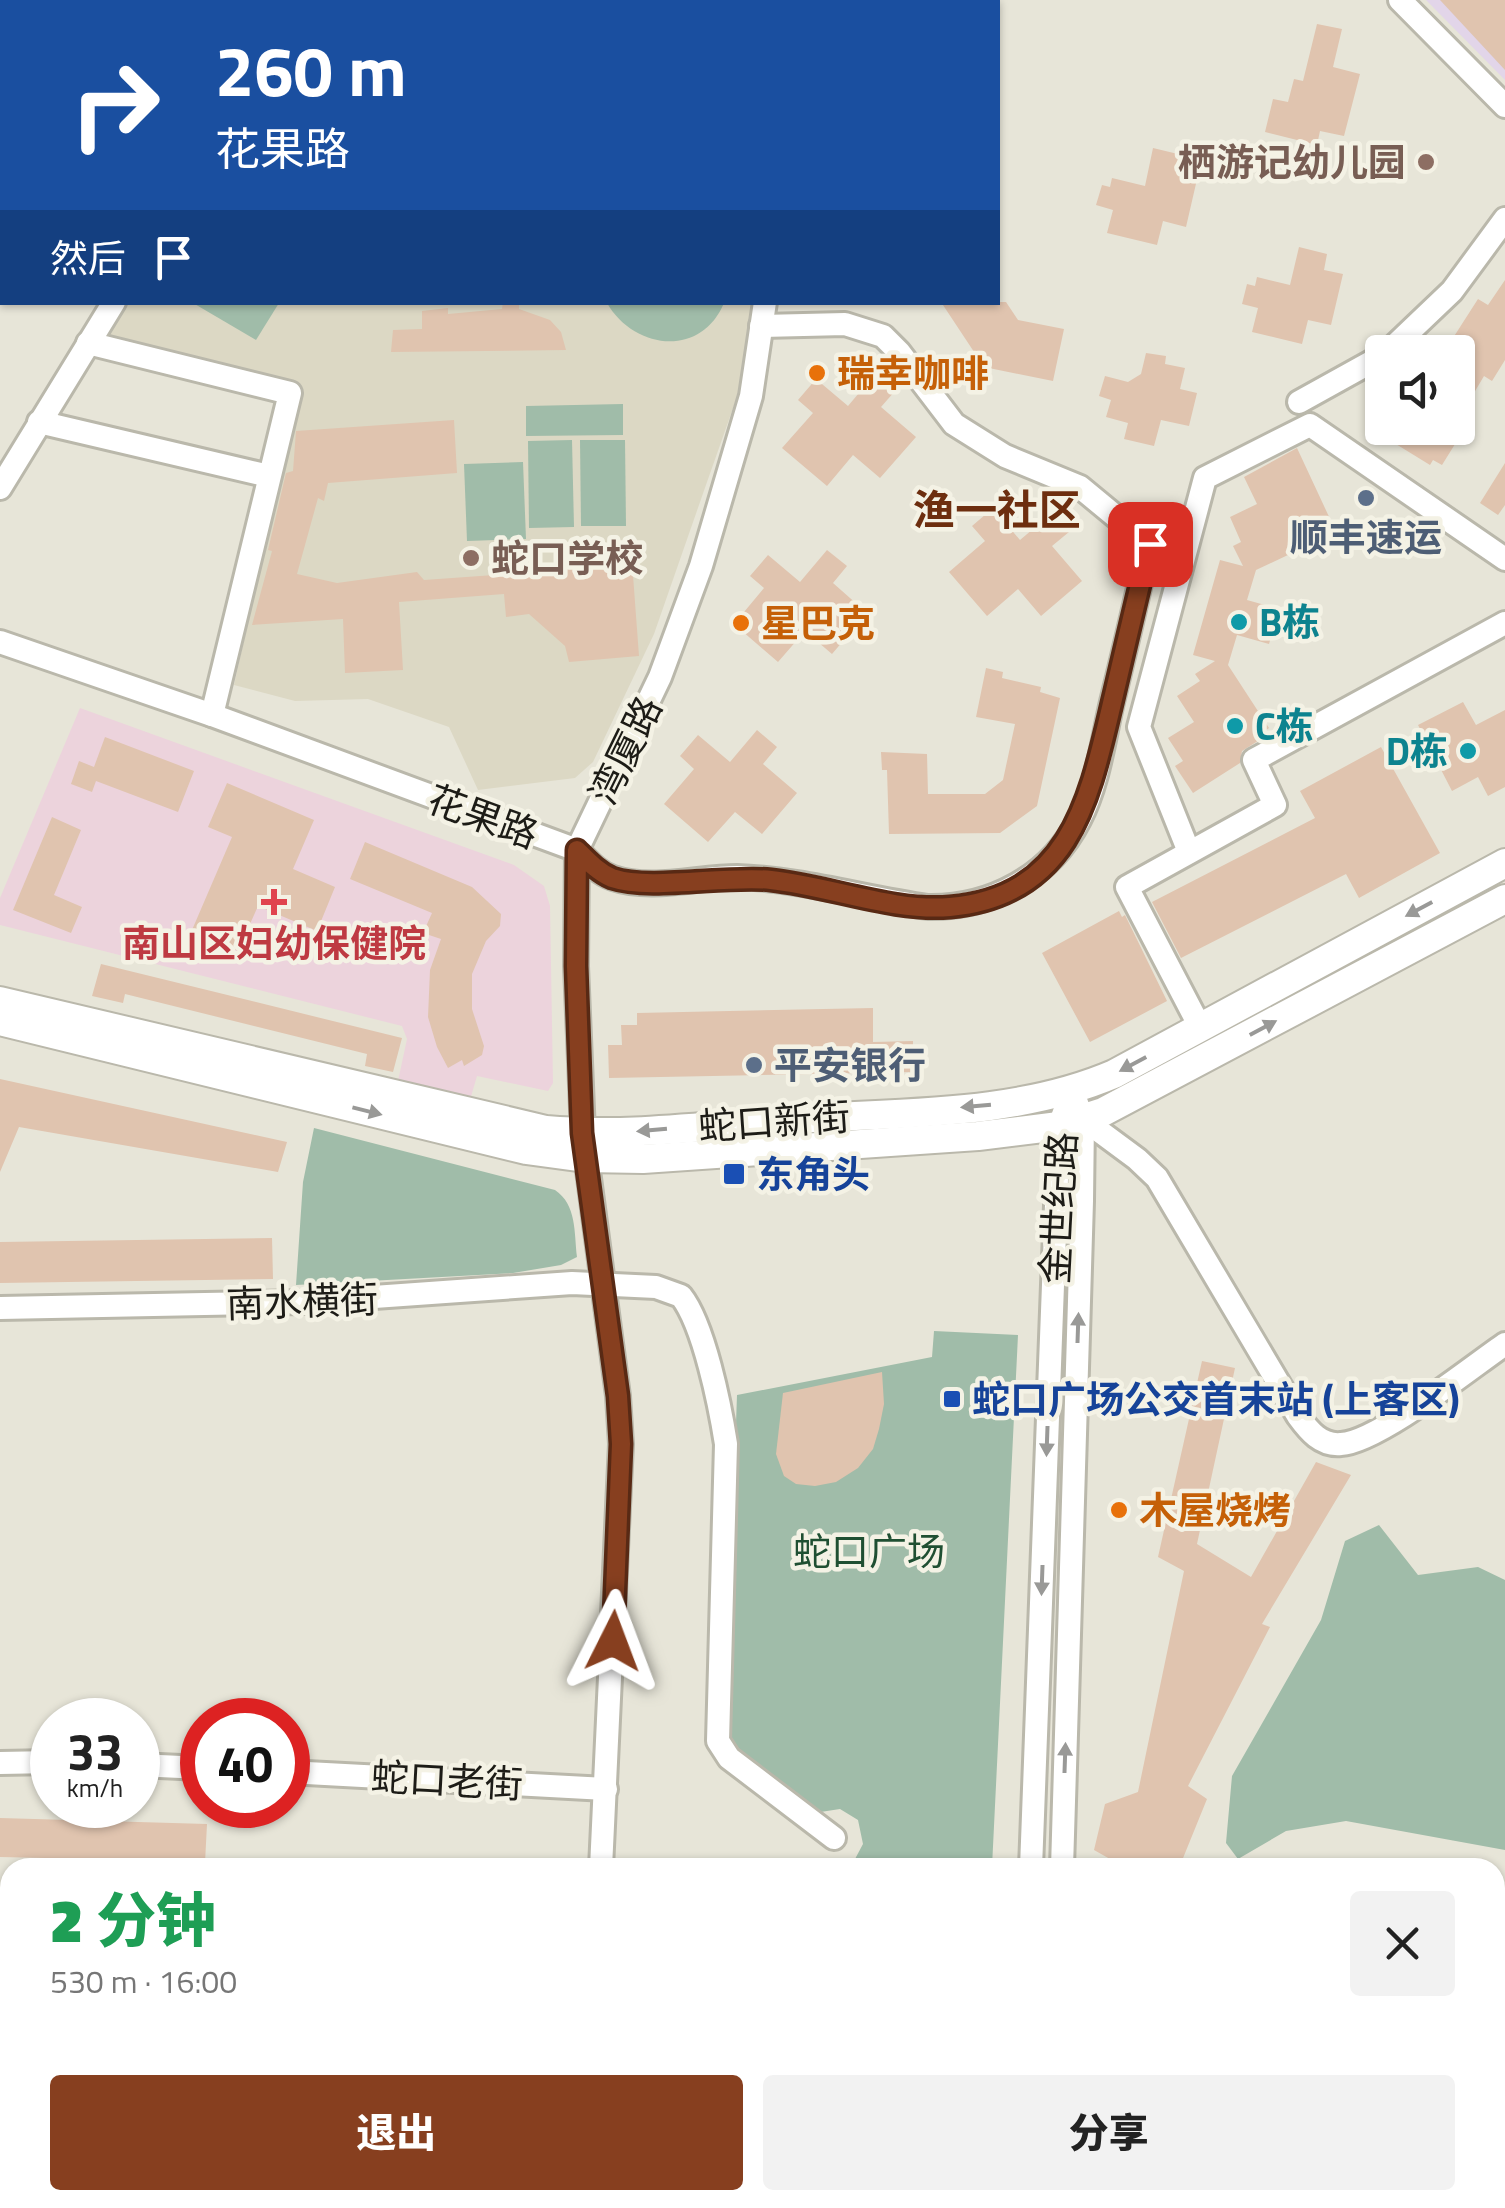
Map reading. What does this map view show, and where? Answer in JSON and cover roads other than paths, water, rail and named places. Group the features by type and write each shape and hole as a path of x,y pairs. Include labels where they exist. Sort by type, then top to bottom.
{"main road":[{"name":"蛇口新街","path":"0,1021 526,1150 976,1106 1072,1090 1114,1074 1505,863"},
{"name":"蛇口新街","path":"0,1001 530,1128 623,1160 722,1154 978,1136 1071,1122 1151,1088 1505,899"}],"street":[{"path":"1400,0 1505,106"},
{"path":"1405,335 1452,291 1505,220"},
{"path":"0,488 112,305"},
{"name":"花果路","path":"0,642 577,850 598,870 614,878 633,882 735,877 768,880 928,907 969,904 1015,887 1053,857 1080,818 1096,769 1150,544 1080,487 1005,456 954,424 883,336 845,324 763,314"},
{"name":"湾厦路","path":"602,1858 621,1444 584,1146 576,981 577,850 660,677 701,566 751,396 763,314"},
{"path":"88,343 290,394 212,716"},
{"path":"1300,402 1365,365"},
{"path":"40,422 270,476"},
{"path":"1189,852 1139,727 1205,478 1310,425 1505,559"},
{"path":"1200,1027 1126,887 1275,805 1254,760 1505,623"},
{"name":"金世纪路","path":"1060,1858 1072,1090"},
{"path":"1071,1122 1137,1159 1157,1178 1298,1416 1322,1441 1338,1445 1376,1433 1505,1344"},
{"name":"金世纪路","path":"1032,1858 1071,1122"},
{"name":"南水横街","path":"0,1308 304,1302 603,1283 670,1290 681,1296 694,1319 726,1444 718,1741 729,1758 834,1838"},
{"path":"0,1763 30,1762"},
{"name":"蛇口老街","path":"310,1773 606,1789"}],"place":[{"name":"栖游记幼儿园","path":"1426,162"},
{"name":"瑞幸咖啡","path":"817,373"},
{"name":"顺丰速运","path":"1366,498"},
{"name":"蛇口学校","path":"471,558"},
{"name":"B栋","path":"1239,622"},
{"name":"星巴克","path":"741,623"},
{"name":"C栋","path":"1235,726"},
{"name":"D栋","path":"1468,751"},
{"name":"南山区妇幼保健院","path":"274,902"},
{"name":"平安银行","path":"754,1065"},
{"name":"东角头","path":"734,1174"},
{"name":"蛇口广场公交首末站 (上客区)","path":"952,1399"},
{"name":"木屋烧烤","path":"1119,1510"}],"district":[{"name":"渔一社区","path":"997,509"}],"park label":[{"name":"蛇口广场","path":"869,1551"}]}
